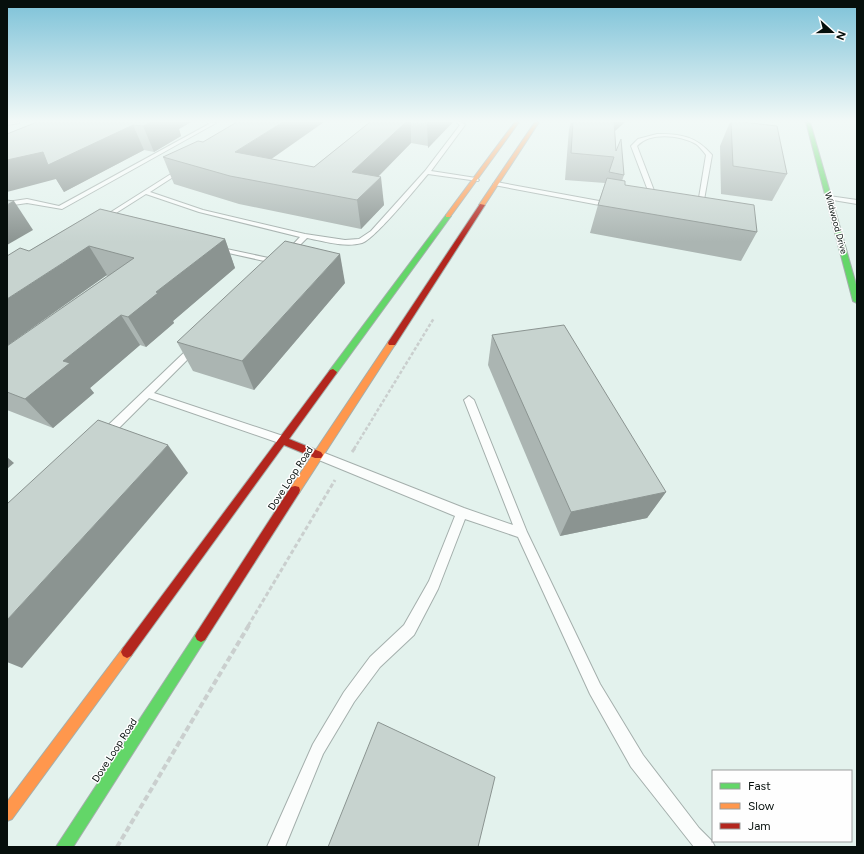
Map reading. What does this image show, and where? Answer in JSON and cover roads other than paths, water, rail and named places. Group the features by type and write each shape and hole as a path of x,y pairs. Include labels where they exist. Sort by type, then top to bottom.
{"main road":[{"path":"7,814 489,162"},
{"name":"Dove Loop Road","path":"64,847 318,455 511,162"},
{"name":"Wildwood Drive","path":"819,162 855,284 857,301"},
{"path":"476,180 496,184"},
{"path":"282,440 318,455"}],"lane":[{"path":"7,204 27,201 60,208 144,162"},
{"path":"145,192 200,211 305,236 345,242 361,241 373,232 435,162"},
{"path":"640,162 657,208"},
{"path":"699,214 708,162"},
{"path":"98,222 191,163"},
{"path":"427,172 476,180"},
{"path":"496,184 614,206"},
{"path":"829,198 857,202"},
{"path":"110,215 117,218"},
{"path":"269,273 305,236"},
{"path":"207,246 280,262"},
{"path":"97,443 202,339"},
{"path":"147,394 282,440"},
{"path":"469,400 522,533 595,689 637,761 693,834 706,847"},
{"path":"318,455 462,513 522,533"},
{"path":"276,847 318,749 349,697 375,662 410,630 434,585 462,513"}]}
